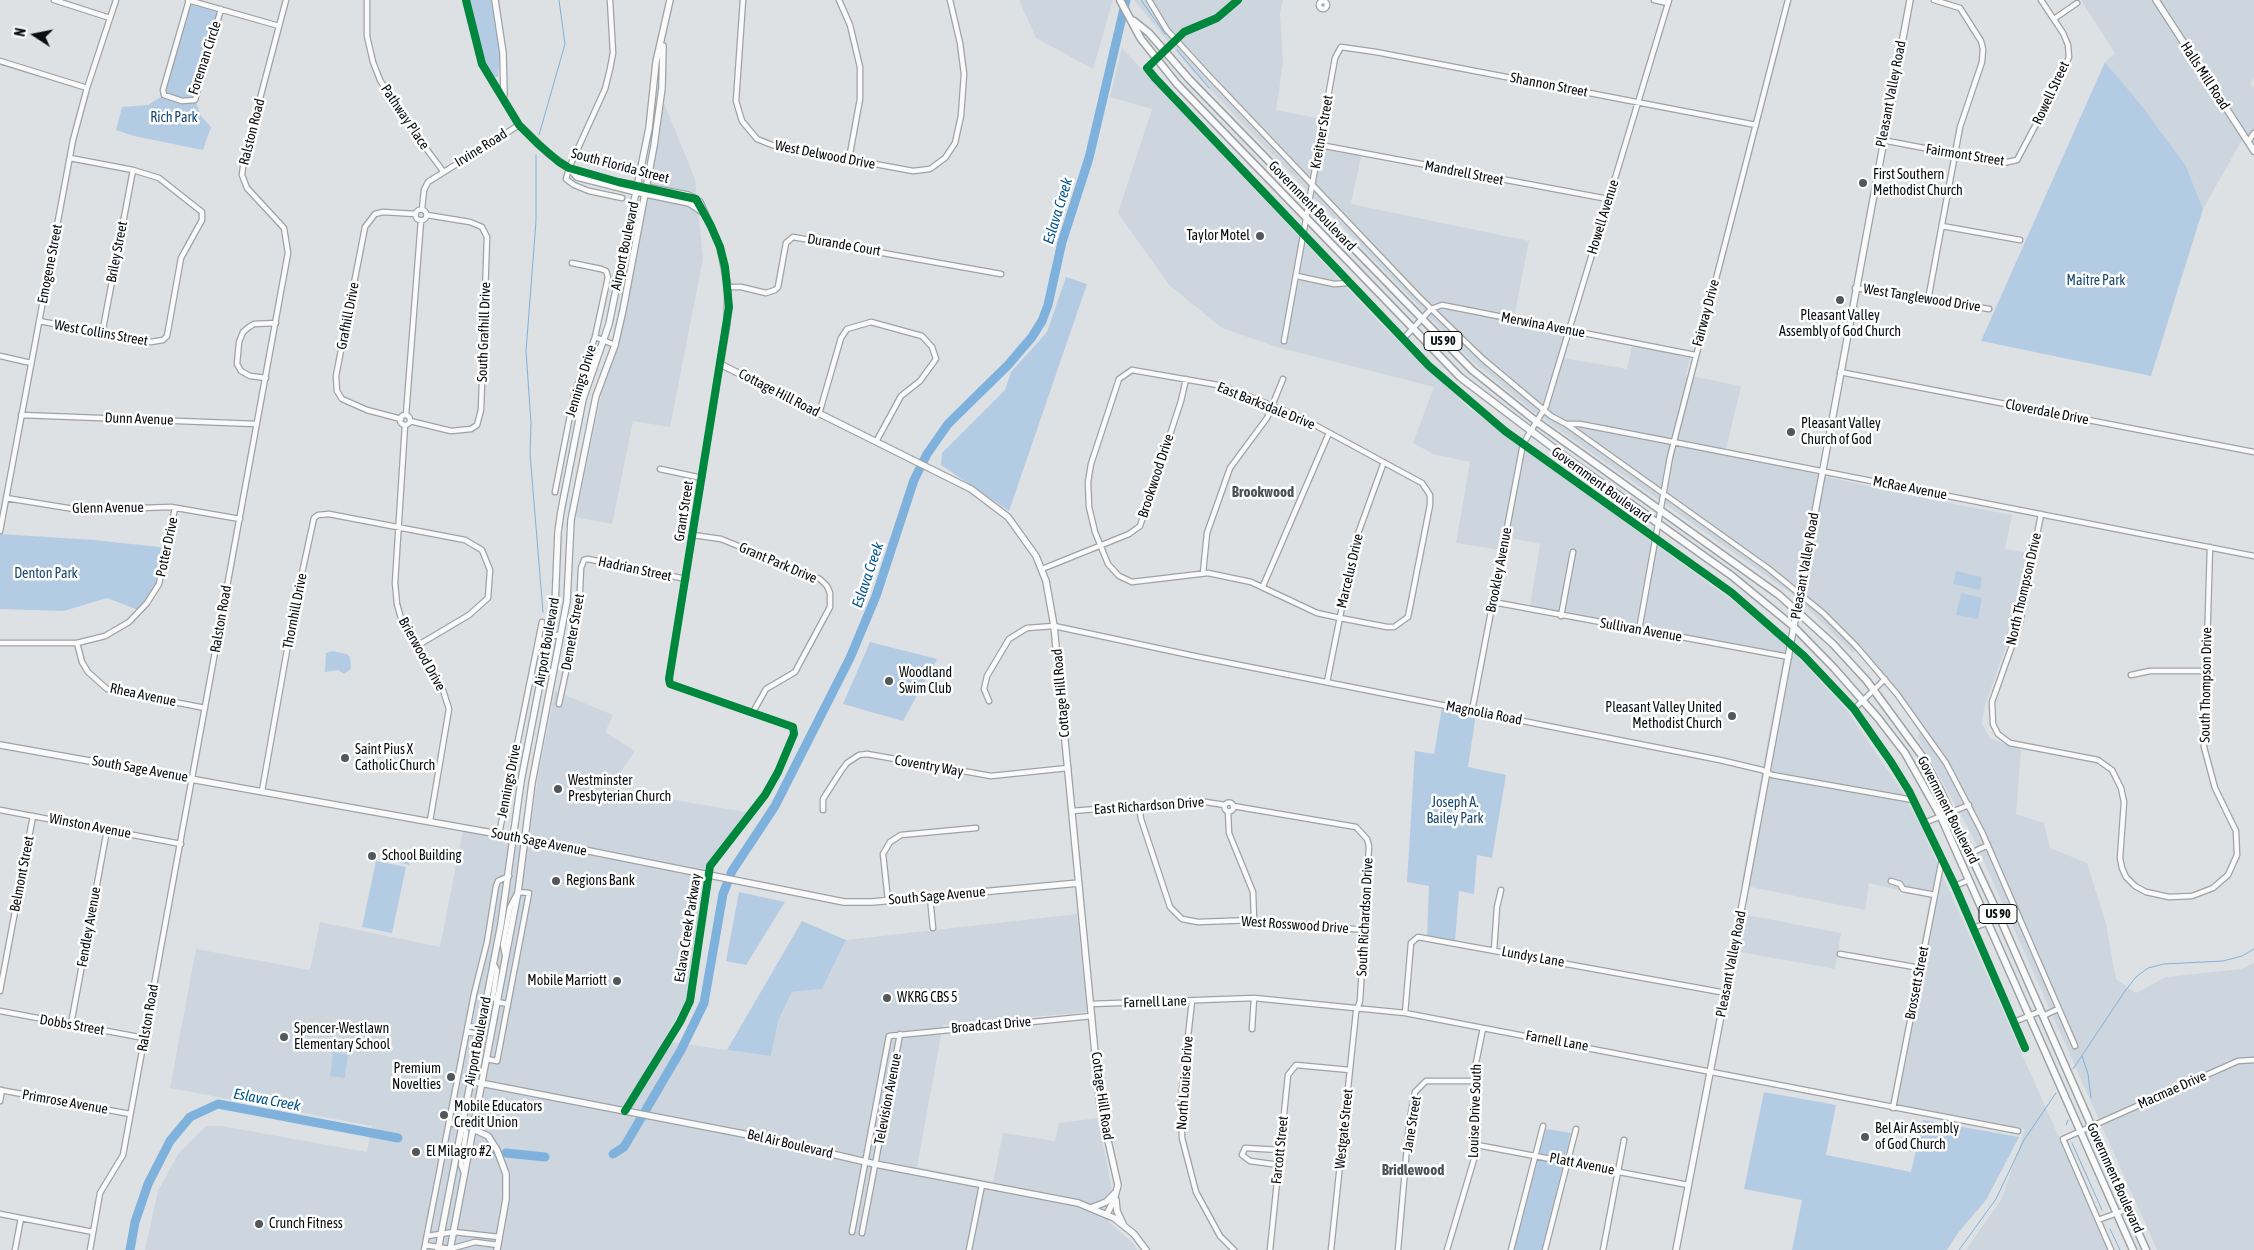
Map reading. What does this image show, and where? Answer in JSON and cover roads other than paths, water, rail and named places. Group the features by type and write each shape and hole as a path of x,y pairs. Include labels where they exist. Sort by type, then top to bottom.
{"main road":[{"name":"Government Boulevard","path":"1120,0 1133,20 1141,39 1177,84 1460,377 1531,431 1732,576 1794,626 1863,700 1905,753 1941,816 2133,1250"},
{"name":"Government Boulevard","path":"1133,20 1149,33 1310,204 1472,370 1537,422 1772,589 1798,610 1833,644 1873,690 1922,756 1971,853 2146,1250"}],"street":[{"path":"54,0 110,18"},
{"name":"Emogene Street","path":"0,531 70,158 86,88 116,0"},
{"path":"188,0 279,26"},
{"name":"Foreman Circle","path":"188,0 164,90 164,95 182,101 195,100 221,9"},
{"name":"Ralston Road","path":"90,1250 100,1193 123,1155 288,253 287,236 284,228 247,188 242,176 242,168 286,0"},
{"name":"Pathway Place","path":"367,0 367,36 373,62 380,80 407,123 443,171"},
{"name":"South Florida Street","path":"466,0 479,55 519,124 549,154 577,176 646,191 689,203 699,208 706,216"},
{"name":"South Florida Street","path":"495,0 503,53 502,83 505,102"},
{"path":"610,0 613,53 610,69 605,89 569,168 566,179 574,185 622,198"},
{"name":"Airport Boulevard","path":"439,1249 493,963 504,924 521,781 556,590 558,532 583,399 604,341 636,189 650,121 656,62 670,0"},
{"name":"West Delwood Drive","path":"743,0 736,101 738,112 747,128 757,139 772,145 922,171 938,164 950,151 955,143 961,116 964,74 960,43 950,0"},
{"path":"839,0 850,25 860,67 860,99 849,159"},
{"path":"1149,0 1167,30 1176,40 1431,309 1483,359 1544,410 1800,594 1845,634 1885,679 1928,735 1969,805 2075,1046"},
{"path":"1157,59 1191,28 1218,18 1238,0"},
{"path":"1654,0 1669,1"},
{"name":"Fairway Drive","path":"1639,630 1673,442 1788,0"},
{"name":"Pleasant Valley Road","path":"1676,1250 1798,610 1882,140 1910,0"},
{"path":"1928,300 1960,127 1982,62 1983,49 1981,41 1960,8 1934,0"},
{"name":"Rowell Street","path":"2032,133 2068,64 2068,44 2041,0"},
{"name":"Halls Mill Road","path":"2156,0 2254,151"},
{"name":"Howell Avenue","path":"1531,431 1544,410 1669,1"},
{"path":"2054,19 2077,3"},
{"name":"Airport Boulevard","path":"450,1249 518,892 532,783 567,601 571,520 596,396 614,345 646,191 662,88 663,37"},
{"name":"Shannon Street","path":"1341,47 1638,101 1756,125"},
{"name":"Kreitner Street","path":"1284,341 1335,58 1341,47"},
{"name":"Government Boulevard","path":"1157,59 1147,68 1155,78 1348,283 1464,397 1523,444 1732,593 1791,644 1854,708 1891,762 1913,800 1955,886 2025,1048"},
{"path":"0,60 86,88"},
{"name":"Irvine Road","path":"422,209 424,190 428,182 519,124"},
{"name":"Fairmont Street","path":"1882,140 2011,163 2021,154 2032,133"},
{"path":"2248,142 2254,133"},
{"name":"Mandrell Street","path":"1320,145 1608,200"},
{"path":"70,158 133,170"},
{"name":"West Collins Street","path":"38,321 151,342 163,340 167,336 181,258 202,220 202,212 159,178 133,170"},
{"name":"Briley Street","path":"102,334 133,170"},
{"path":"406,415 400,419 401,423 405,425 410,421 406,415 421,220 416,214 422,209 427,215 421,220"},
{"name":"Grafhill Drive","path":"400,419 367,410 342,399 337,391 336,376 365,227 375,214 383,212 416,214"},
{"name":"South Grafhill Drive","path":"410,421 434,428 461,430 477,426 482,410 487,237 482,227 477,225 427,215"},
{"name":"Grant Street","path":"706,216 720,247 728,287 728,315 668,679 670,684 793,727"},
{"path":"1942,226 2020,240"},
{"name":"Durande Court","path":"728,287 742,287 766,293 775,290 778,287 786,243 793,236 1001,274"},
{"name":"Jennings Drive","path":"555,492 574,395 595,337 608,278 606,271 572,263"},
{"path":"1297,276 1334,284 1348,283"},
{"name":"West Tanglewood Drive","path":"1855,288 1989,309"},
{"name":"Merwina Avenue","path":"1431,309 1442,305 1696,355"},
{"path":"1403,339 1431,309"},
{"path":"819,414 841,338 847,329 871,322 922,336 928,341 936,359 920,381 902,396 877,440"},
{"path":"266,378 250,376 241,371 237,364 239,342 244,332 254,324 276,324"},
{"path":"595,337 614,345"},
{"name":"Cottage Hill Road","path":"722,351 733,369"},
{"path":"0,356 31,363"},
{"name":"Cottage Hill Road","path":"720,364 971,488 1008,517 1026,540 1042,568 1050,597 1054,626 1100,1105 1118,1191 1115,1206 1124,1226"},
{"name":"East Barksdale Drive","path":"1099,546 1089,507 1088,482 1091,464 1119,379 1127,371 1139,370 1218,385 1272,406 1329,433 1422,483 1430,495 1430,504 1407,618 1394,627 1340,618"},
{"name":"Cloverdale Drive","path":"1840,372 2254,452"},
{"path":"1203,573 1207,533 1230,468 1239,453 1263,425 1283,379"},
{"name":"Brookwood Drive","path":"1042,568 1130,534 1140,526 1181,401 1186,380"},
{"name":"Dunn Avenue","path":"21,415 256,424"},
{"name":"McRae Avenue","path":"1566,424 1580,424 1822,470 2254,556"},
{"name":"Brierwood Drive","path":"405,425 400,528 395,583 397,604 402,622 415,647 442,687 449,709 430,821"},
{"name":"Brookley Avenue","path":"1472,711 1523,444 1531,431"},
{"path":"1263,586 1329,433"},
{"name":"Marcelus Drive","path":"1327,682 1355,542 1384,462"},
{"path":"660,469 702,478"},
{"name":"Glenn Avenue","path":"6,498 80,510 175,508 240,519"},
{"name":"Potter Drive","path":"0,643 78,643 116,631 138,615 159,584 175,508"},
{"name":"Thornhill Drive","path":"262,791 314,518 323,514 400,528"},
{"name":"North Thompson Drive","path":"2041,514 2020,623 1992,702 1993,724 1998,734 2010,743 2098,760 2112,770 2121,788 2124,802 2120,858 2126,877 2146,892 2175,897"},
{"path":"400,528 473,543 482,550 490,570 488,598 482,605 415,647"},
{"name":"Grant Park Drive","path":"693,535 721,539 820,579 827,586 830,593 830,607 795,672 766,689 753,712"},
{"path":"1099,546 1108,564 1125,580 1139,581 1203,573 1230,576 1263,586 1317,613 1340,618"},
{"name":"South Thompson Drive","path":"2175,897 2192,896 2213,888 2228,875 2237,855 2236,831 2216,788 2204,747 2210,547"},
{"path":"1561,616 1573,552"},
{"name":"Hadrian Street","path":"584,560 686,579"},
{"name":"Demeter Street","path":"559,704 579,612 581,568 584,560"},
{"name":"Sullivan Avenue","path":"1493,602 1789,657"},
{"name":"Jennings Drive","path":"499,834 542,622"},
{"name":"Magnolia Road","path":"988,701 984,689 987,676 1009,640 1027,628 1054,626 1720,760 1767,772 1913,800"},
{"path":"538,641 561,634"},
{"name":"Rhea Avenue","path":"78,643 82,662 88,672 107,689 205,708"},
{"path":"2130,675 2150,671 2206,671"},
{"path":"1854,708 1885,679"},
{"path":"533,719 544,720"},
{"name":"Eslava Creek Parkway","path":"625,1111 680,1022 690,1001 710,866 765,795 778,772 794,734 793,727"},
{"name":"South Sage Avenue","path":"0,745 430,821 844,902 930,897 1079,883"},
{"name":"Coventry Way","path":"823,810 823,799 841,771 852,759 859,755 868,754 991,776 1068,768"},
{"name":"East Richardson Drive","path":"1072,811 1199,801 1225,805"},
{"path":"1228,812 1233,809 1233,806 1229,803 1225,805 1225,809 1228,812 1229,833 1253,892 1254,920"},
{"path":"1924,823 1969,805"},
{"name":"West Rosswood Drive","path":"1139,806 1141,818 1170,907 1176,915 1188,922 1254,920 1365,930"},
{"name":"South Richardson Drive","path":"1233,806 1356,827 1367,839 1370,856 1358,1008"},
{"name":"Winston Avenue","path":"0,810 181,844"},
{"name":"Belmont Street","path":"0,991 34,816"},
{"path":"888,900 883,854 890,842 901,834 976,828"},
{"name":"Fendley Avenue","path":"71,1024 107,830"},
{"path":"1971,853 1988,846"},
{"name":"Brossett Street","path":"1893,1108 1942,859"},
{"path":"473,1129 488,1136 497,1150 506,1174 507,1194 497,1247 475,1242 450,1249 427,1248 427,1236 468,1026 491,920 496,886 498,881 509,876"},
{"path":"1955,886 1969,880"},
{"path":"1891,881 1900,884 1903,889 1935,895"},
{"path":"1494,950 1497,907 1501,890"},
{"path":"486,1059 497,1061 529,893 518,892 510,907 504,924 506,958"},
{"path":"930,897 933,928"},
{"path":"1973,928 2016,912"},
{"path":"491,920 504,924"},
{"name":"Lundys Lane","path":"1405,1013 1411,942 1418,937 1726,993"},
{"path":"1840,954 1920,968"},
{"path":"493,963 497,970 493,996 497,1002 508,1004"},
{"path":"1252,1029 1254,998"},
{"name":"Farnell Lane","path":"1091,1004 1254,998 1405,1013 2018,1131"},
{"name":"North Louise Drive","path":"1192,1001 1181,1099 1182,1138 1191,1178 1210,1220 1224,1243 1234,1250"},
{"name":"Westgate Street","path":"1331,1250 1358,1008"},
{"path":"2014,1022 2029,1015 2042,1014 2058,1009"},
{"name":"Dobbs Street","path":"0,1011 144,1038"},
{"name":"Broadcast Drive","path":"889,1036 1092,1016"},
{"path":"468,1026 480,1031"},
{"name":"Louise Drive South","path":"1447,1250 1472,1169 1477,1145 1476,1063 1484,1028"},
{"path":"467,1032 480,1031"},
{"name":"Television Avenue","path":"862,1234 900,1034"},
{"name":"Television Avenue","path":"852,1232 889,1036"},
{"name":"Macmae Drive","path":"2080,1131 2238,1061 2254,1060"},
{"name":"Farcott Street","path":"1270,1250 1288,1076 1296,1065 1350,1070"},
{"name":"Bel Air Boulevard","path":"470,1081 754,1136 875,1164 1091,1208 1107,1214"},
{"name":"Jane Street","path":"1398,1250 1409,1124 1415,1092 1426,1081 1476,1081"},
{"path":"880,1084 890,1086"},
{"path":"0,1101 1,1090"},
{"name":"Primrose Avenue","path":"1,1090 130,1114"},
{"path":"450,1123 462,1126 466,1132 461,1165 464,1173"},
{"path":"1511,1250 1543,1126"},
{"path":"1545,1250 1576,1129"},
{"path":"2080,1131 2064,1139 2111,1250"},
{"path":"1603,1250 1624,1140"},
{"name":"Platt Avenue","path":"1477,1145 1618,1170 1688,1185"},
{"path":"1279,1165 1250,1161 1242,1155 1245,1148 1280,1150"},
{"path":"969,1250 982,1185"},
{"path":"1091,1208 1106,1202 1118,1191"},
{"path":"1107,1214 1118,1191"},
{"path":"2098,1220 2128,1209"},
{"path":"0,1214 93,1232"},
{"name":"Cottage Hill Road","path":"1107,1214 1124,1226 1146,1250"},
{"path":"15,1250 21,1218"},
{"path":"427,1236 454,1232 499,1237"}],"waterway":[{"path":"539,135 565,44 559,0"},
{"name":"Eslava Creek","path":"613,1154 624,1147 681,1050 704,1003 723,894 732,871 775,806 850,658 876,596 914,480 927,454 948,424 1008,365 1032,337 1042,321 1048,305 1062,242 1089,158 1126,0"},
{"path":"1141,0 1165,34"},
{"path":"1177,50 1209,88"},
{"path":"536,155 536,221 526,351 531,423 530,454 543,612"},
{"path":"2073,1069 2125,991 2136,977 2148,968 2164,964 2223,961 2242,956 2254,949"},
{"path":"2082,1056 2088,1074 2091,1098"},
{"path":"1959,1250 1996,1199 2024,1140 2056,1093"},
{"name":"Eslava Creek","path":"130,1250 135,1222 148,1184 170,1141 190,1117 218,1104 398,1138"},
{"path":"2066,1125 2068,1120"},
{"path":"2072,1143 2102,1210"},
{"name":"Eslava Creek","path":"475,1151 491,1153"},
{"name":"Eslava Creek","path":"506,1153 545,1157"},
{"path":"2110,1229 2120,1250"}],"place":[{"name":"First Southern Methodist Church","path":"1863,183"},
{"name":"Taylor Motel","path":"1260,236"},
{"name":"Pleasant Valley Assembly of God Church","path":"1840,300"},
{"name":"Pleasant Valley Church of God","path":"1791,432"},
{"name":"Woodland Swim Club","path":"889,681"},
{"name":"Pleasant Valley United Methodist Church","path":"1732,716"},
{"name":"Saint Pius X Catholic Church","path":"345,758"},
{"name":"Westminster Presbyterian Church","path":"558,789"},
{"name":"School Building","path":"372,856"},
{"name":"Regions Bank","path":"556,881"},
{"name":"Mobile Marriott","path":"617,981"},
{"name":"WKRG CBS 5","path":"887,998"},
{"name":"Spencer-Westlawn Elementary School","path":"284,1037"},
{"name":"Premium Novelties","path":"451,1077"},
{"name":"Mobile Educators Credit Union","path":"444,1115"},
{"name":"Bel Air Assembly of God Church","path":"1865,1137"},
{"name":"El Milagro #2","path":"416,1152"},
{"name":"Crunch Fitness","path":"259,1224"}],"district":[{"name":"Brookwood","path":"1263,492"},
{"name":"Bridlewood","path":"1413,1170"}],"park label":[{"name":"Rich Park","path":"174,118"},
{"name":"Maitre Park","path":"2096,281"},
{"name":"Denton Park","path":"46,574"},
{"name":"Joseph A. Bailey Park","path":"1455,812"}]}
